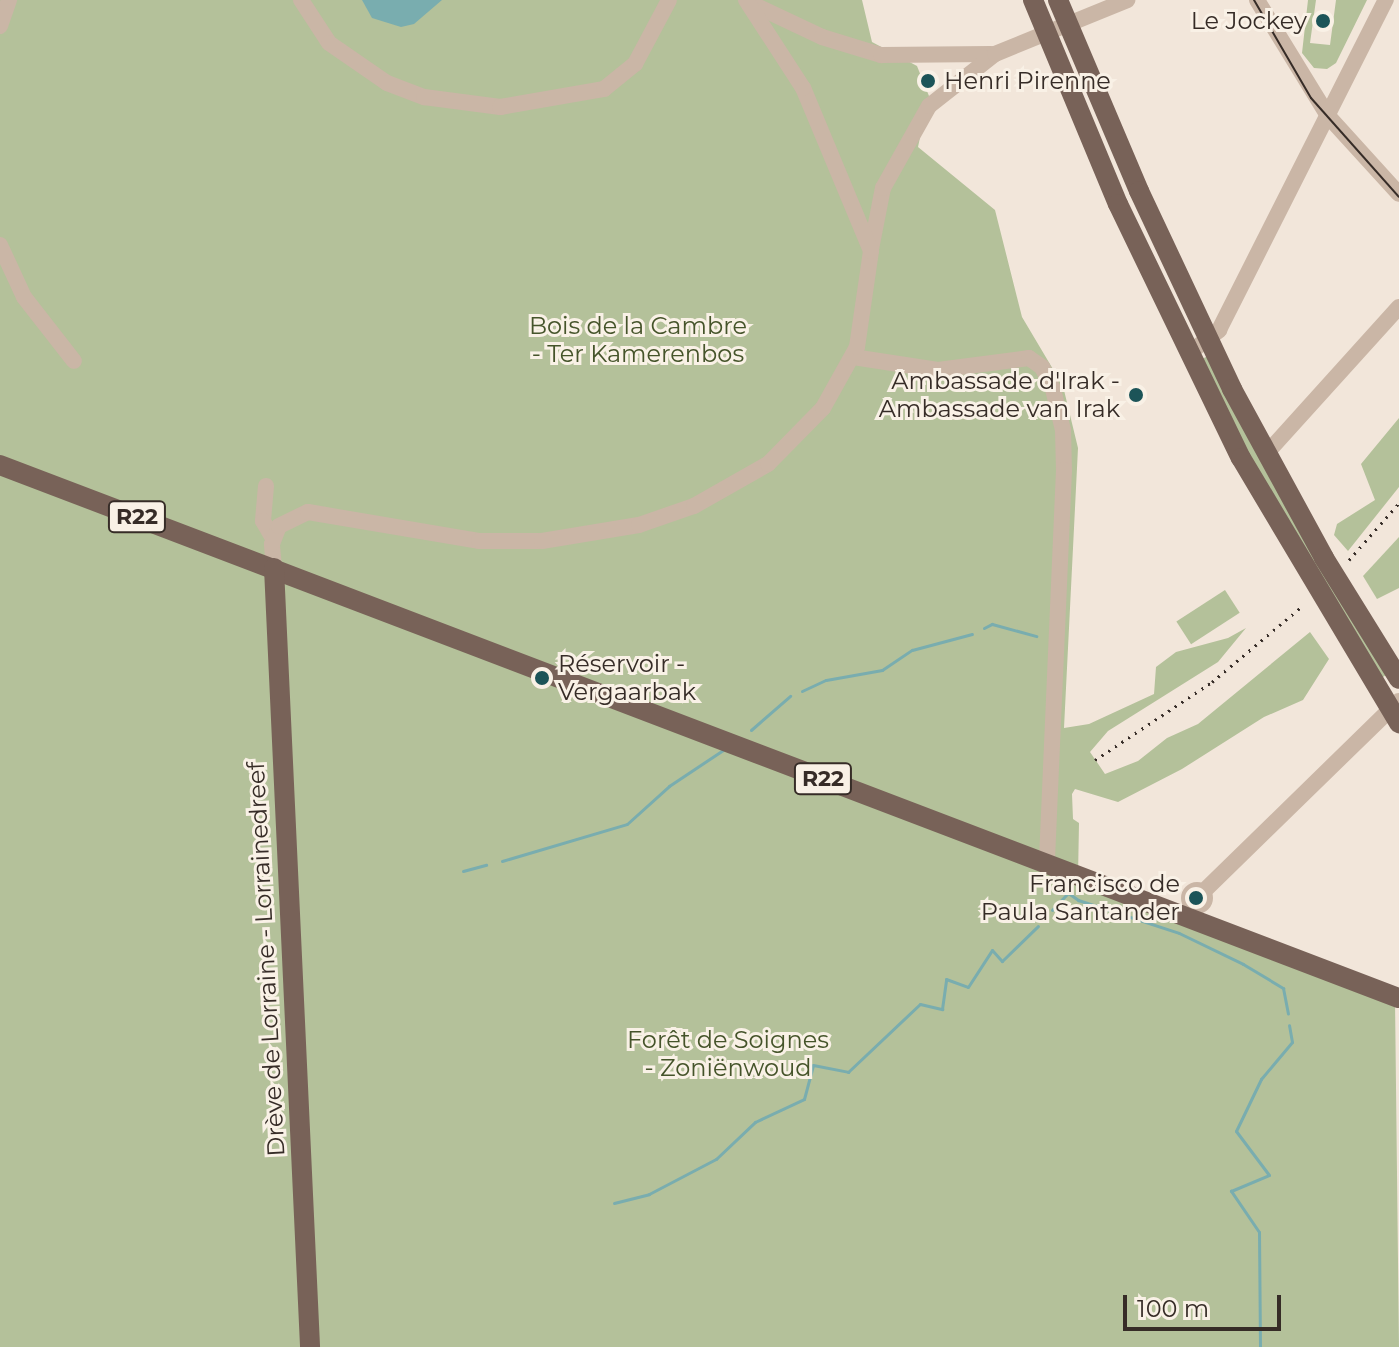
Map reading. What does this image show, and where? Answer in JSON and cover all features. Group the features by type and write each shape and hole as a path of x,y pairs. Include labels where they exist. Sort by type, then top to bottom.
{"main road":[{"path":"1033,0 1189,353 1276,522 1396,712"},
{"path":"1058,0 1209,341 1266,454 1399,679"},
{"name":"R22","path":"0,465 1399,998"},
{"name":"Drève de Lorraine - Lorrainedreef","path":"274,568 310,1347"}],"street":[{"path":"0,26 9,0"},
{"path":"301,0 329,43 387,83 424,97 500,107 604,89 635,64 669,0"},
{"path":"273,538 297,513 479,541 542,541 639,525 694,506 768,464 823,408 853,357 867,303 877,207 894,161 915,124 953,84 995,54 1127,0"},
{"path":"1257,0 1328,116 1399,194"},
{"path":"1189,353 1209,341 1386,0"},
{"path":"747,1 857,49 942,59 995,54"},
{"path":"747,1 803,88 871,251"},
{"path":"942,59 953,84"},
{"path":"0,245 24,297 74,361"},
{"path":"1266,454 1399,307"},
{"path":"853,357 938,370 1029,358 1049,378 1060,406 1064,470 1047,866"},
{"path":"266,486 263,521 273,538 274,568"},
{"path":"1204,891 1396,712"}],"green space":[{"path":"0,0 862,0 872,42 917,66 935,111 922,128 918,147 995,210 1022,317 1063,386 1078,448 1064,728 1089,724 1154,694 1156,667 1176,652 1228,638 1246,628 1218,662 1108,731 1090,752 1105,774 1138,761 1167,738 1198,724 1310,632 1329,659 1303,700 1264,717 1182,769 1118,802 1075,789 1072,794 1073,819 1079,823 1078,877 1395,999 1399,1347 0,1347"},
{"path":"1308,0 1316,0 1310,43 1330,45 1336,0 1367,0 1336,63 1327,69 1314,68 1302,53"},
{"path":"1208,356 1389,673 1377,681 1271,503 1200,360"},
{"path":"1399,418 1399,487 1348,551 1334,535 1337,524 1375,500 1361,464"},
{"path":"1399,537 1399,588 1377,599 1363,576"},
{"path":"1225,590 1240,613 1191,644 1176,622"}],"water":[{"path":"362,0 442,0 414,24 401,27 372,18"}],"waterway":[{"path":"984,628 992,624 1036,636"},
{"path":"802,691 826,680 882,670 912,650 972,634"},
{"path":"751,730 790,696"},
{"path":"502,861 627,824 669,786 723,750"},
{"path":"463,871 486,865"},
{"path":"1061,888 1078,900 1179,933 1243,964 1283,988 1288,1014"},
{"path":"1052,910 1068,893"},
{"path":"614,1203 649,1194 716,1159 755,1122 804,1099 813,1065 848,1072 920,1004 942,1009 946,979 968,987 992,950 1002,961 1038,926"},
{"path":"1260,1347 1259,1232 1231,1191 1269,1175 1236,1131 1261,1079 1292,1042 1289,1025"}],"tram line":[{"path":"1254,0 1311,98 1399,197"}],"railway":[{"path":"1349,560 1399,503"},
{"path":"1095,760 1212,682 1301,607"}],"place":[{"name":"Le Jockey","path":"1323,21"},
{"name":"Henri Pirenne","path":"928,81"},
{"name":"Ambassade d'Irak - Ambassade van Irak","path":"1136,395"},
{"name":"Réservoir - Vergaarbak","path":"542,678"},
{"name":"Francisco de Paula Santander","path":"1196,898"}],"park label":[{"name":"Bois de la Cambre - Ter Kamerenbos","path":"638,340"},
{"name":"Forêt de Soignes - Zoniënwoud","path":"728,1054"}]}
